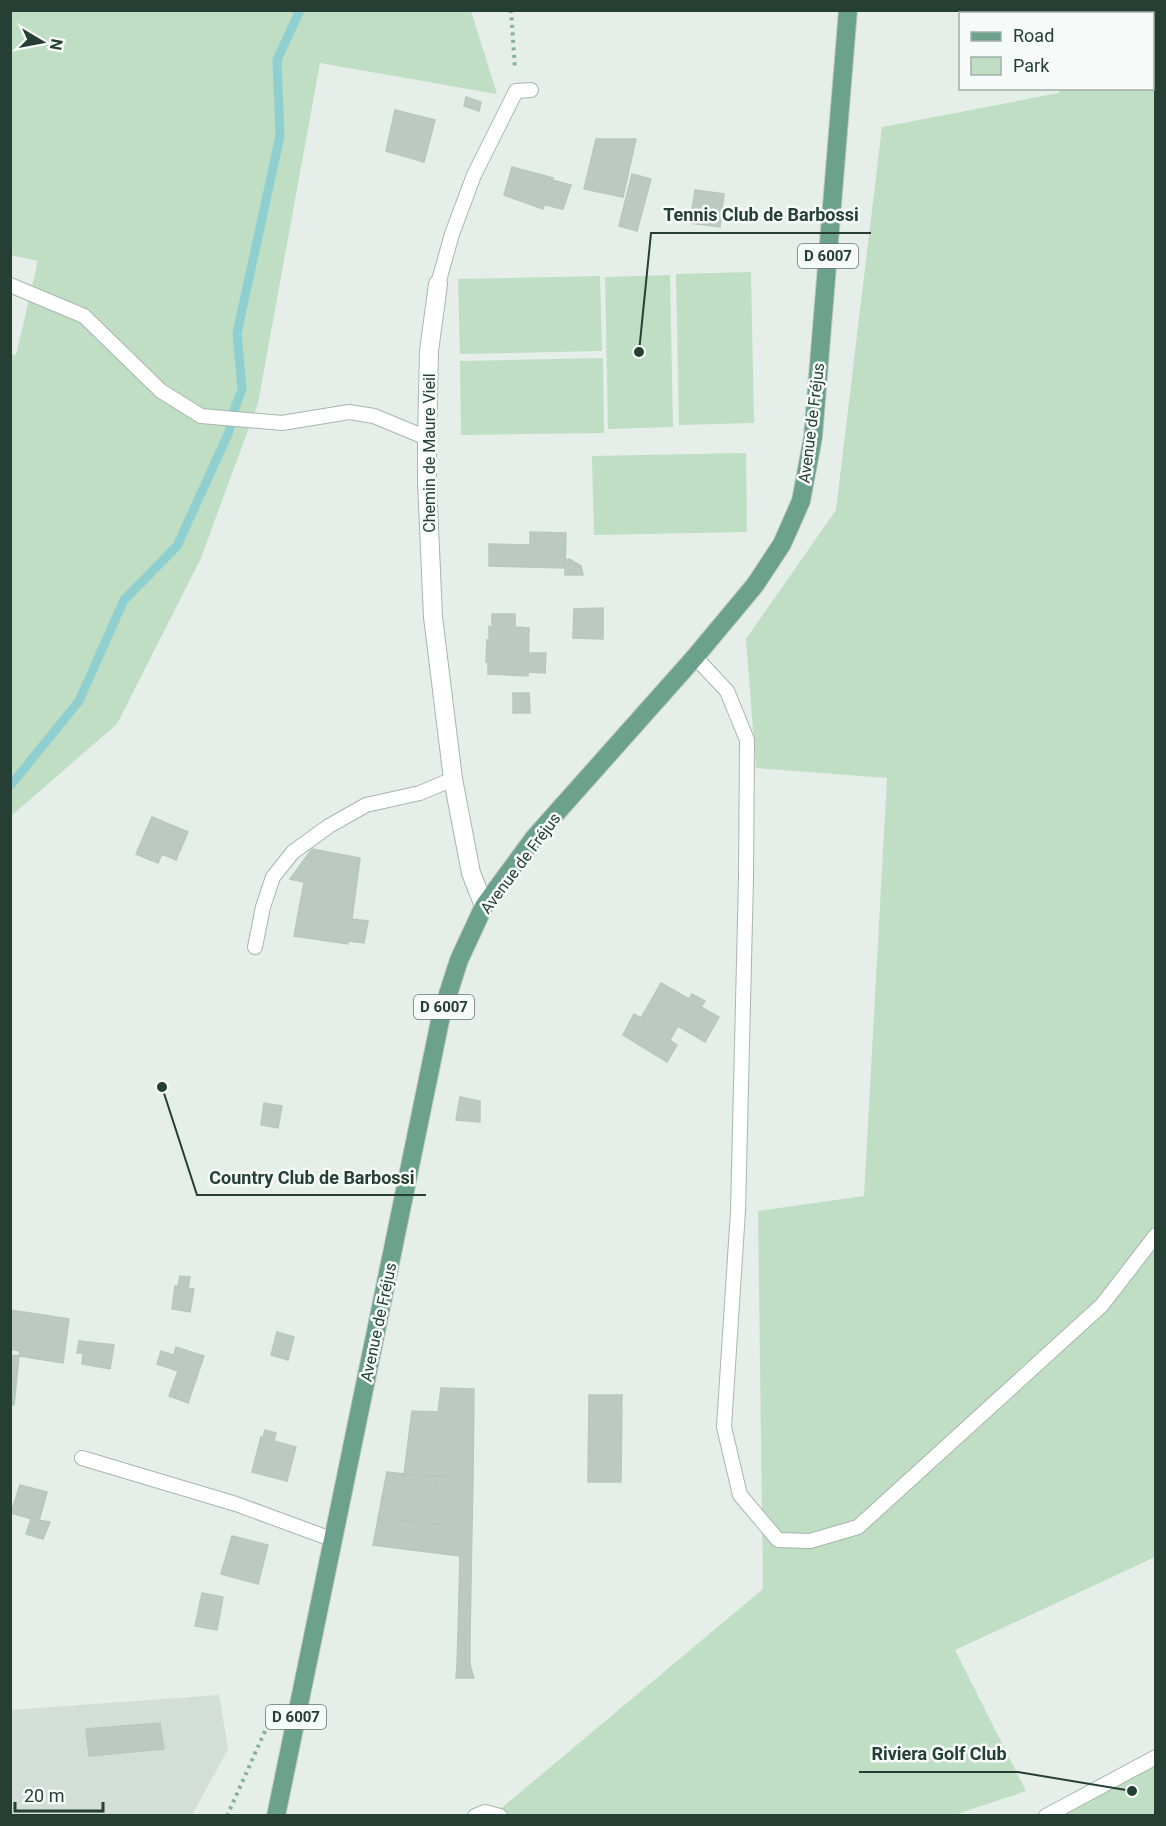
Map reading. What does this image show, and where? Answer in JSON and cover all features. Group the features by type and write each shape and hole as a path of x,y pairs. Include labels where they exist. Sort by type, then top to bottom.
{"main road":[{"name":"Avenue de Fréjus","path":"276,1815 441,1016 459,960 484,906 534,838 695,657 755,585 782,544 801,501 813,437 848,10"}],"street":[{"name":"Chemin de Maure Vieil","path":"438,284 429,351 427,438 433,616 453,779 471,873 484,906"}],"lane":[{"path":"516,91 531,90"},
{"name":"Chemin de Maure Vieil","path":"438,284 452,234 474,175 516,91"},
{"path":"10,285 84,316 161,391 201,416 282,423 349,412 374,416 427,438"},
{"path":"695,657 727,691 747,740 738,1211 724,1427 740,1495 778,1540 810,1541 858,1527 1102,1305 1155,1235"},
{"path":"255,947 263,907 273,877 293,852 329,826 366,805 420,793 453,779"},
{"path":"82,1458 236,1504 334,1540"},
{"path":"1046,1815 1155,1757"},
{"path":"475,1815 485,1812 500,1815"}],"path":[{"path":"511,10 516,91"},
{"path":"227,1815 270,1719"}],"shaded area":[{"path":"219,1695 228,1749 192,1815 11,1816 11,1710"}],"green space":[{"path":"1065,10 1155,11 1155,1557 955,1650 1026,1791 951,1816 492,1816 763,1589 758,1211 864,1196 887,778 756,768 746,639 836,510 882,127 1059,93 1060,90 1154,90 1154,12 1065,12"},
{"path":"11,11 471,11 497,94 320,63 258,403 201,558 117,724 11,816 11,354 16,355 38,261 11,255"},
{"path":"751,272 754,423 679,425 676,274"},
{"path":"670,275 673,427 608,429 605,277"},
{"path":"600,276 602,351 460,354 458,279"},
{"path":"603,358 604,433 461,435 460,361"},
{"path":"746,453 747,532 594,535 592,456"},
{"path":"1155,1766 1155,1815 1063,1815"}],"building":[{"path":"466,97 481,102 479,111 464,106"},
{"path":"395,110 435,120 424,162 386,151"},
{"path":"596,139 636,139 623,197 584,189"},
{"path":"512,167 553,178 543,209 504,195"},
{"path":"632,174 651,179 637,231 619,226"},
{"path":"552,180 571,185 563,209 545,205"},
{"path":"695,190 724,194 720,227 690,223"},
{"path":"530,532 566,533 565,568 489,566 489,544 530,545"},
{"path":"569,559 581,566 583,575 565,575 565,560"},
{"path":"603,608 603,639 573,638 574,609"},
{"path":"492,614 515,614 515,627 529,628 528,676 488,674 487,640 489,641 489,626 492,627"},
{"path":"529,653 546,653 545,673 528,672"},
{"path":"513,693 529,693 530,713 513,713"},
{"path":"152,817 188,832 176,860 162,854 158,863 136,854"},
{"path":"312,849 360,858 352,919 368,921 364,943 348,941 348,944 294,936 304,882 290,879"},
{"path":"661,983 689,999 692,994 705,1001 701,1007 719,1017 705,1042 678,1026 670,1040 677,1045 667,1062 623,1035 634,1014 641,1018"},
{"path":"460,1097 480,1101 480,1122 456,1120"},
{"path":"264,1103 282,1106 278,1128 261,1125"},
{"path":"180,1276 190,1277 188,1288 178,1286"},
{"path":"175,1286 194,1289 190,1312 172,1309"},
{"path":"10,1310 69,1319 63,1363 19,1356 20,1351 10,1349"},
{"path":"277,1332 294,1337 288,1360 271,1355"},
{"path":"79,1341 114,1345 110,1369 82,1364 83,1353 77,1353"},
{"path":"176,1347 191,1352 175,1398 169,1396 178,1371 157,1364 161,1351 174,1355"},
{"path":"191,1352 204,1356 188,1403 175,1398"},
{"path":"10,1355 19,1356 14,1405 10,1404"},
{"path":"441,1388 474,1389 473,1479 404,1474 412,1411 438,1412"},
{"path":"589,1395 622,1395 621,1482 588,1482"},
{"path":"265,1430 276,1433 274,1441 296,1447 287,1481 252,1472"},
{"path":"387,1472 404,1474 400,1498 382,1497"},
{"path":"404,1474 436,1476 434,1500 400,1498"},
{"path":"436,1476 473,1479 472,1527 398,1520 400,1498 434,1500"},
{"path":"20,1485 47,1492 39,1521 11,1513"},
{"path":"382,1497 400,1498 398,1520 378,1519"},
{"path":"31,1519 50,1522 43,1539 26,1534"},
{"path":"378,1519 472,1527 470,1636 458,1635 460,1556 373,1545"},
{"path":"232,1536 268,1545 258,1584 221,1574"},
{"path":"202,1593 223,1597 217,1630 195,1626"},
{"path":"458,1635 470,1636 470,1665 457,1666"},
{"path":"470,1665 474,1678 456,1678 457,1666"},
{"path":"160,1723 164,1749 89,1756 86,1729"}],"waterway":[{"path":"10,786 79,701 124,600 177,546 229,432 242,389 237,333 280,136 277,60 300,10"}],"place":[{"name":"Tennis Club de Barbossi","path":"639,352"},
{"name":"Country Club de Barbossi","path":"162,1087"},
{"name":"Riviera Golf Club","path":"1132,1791"}]}
